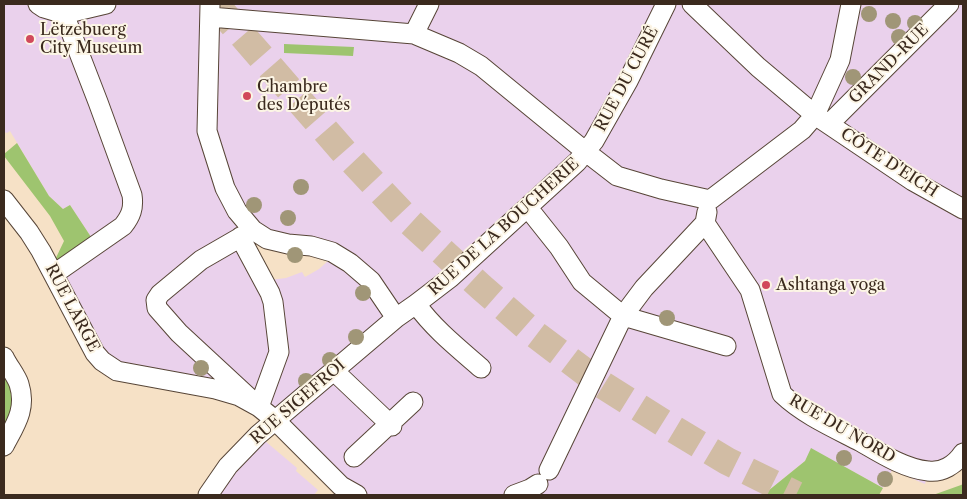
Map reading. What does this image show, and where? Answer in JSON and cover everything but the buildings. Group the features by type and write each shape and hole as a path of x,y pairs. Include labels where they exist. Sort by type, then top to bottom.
{"street":[{"path":"38,4 44,8 64,14 82,7 106,4"},
{"path":"414,34 429,4"},
{"name":"RUE DU CURÉ","path":"586,152 628,81 666,4"},
{"name":"CÔTE D'EICH","path":"692,4 758,67 822,119 913,181 963,210"},
{"path":"822,119 840,60 851,4"},
{"name":"GRAND-RUE","path":"710,200 802,130 822,119 949,4"},
{"path":"396,318 371,281 350,263 332,252 253,235 201,260 160,294 156,300 157,308 179,333 260,407 279,352 273,302 253,235 225,188 207,131 210,10 414,34 459,53 481,66 617,176 661,189 710,200 705,224 644,288 623,316 544,477 530,489 514,495"},
{"path":"54,274 123,226 132,212 133,203 132,195 64,14"},
{"name":"RUE DE LA BOUCHERIE","path":"396,318 450,278 528,208 586,152"},
{"name":"RUE LARGE","path":"4,200 29,232 54,274 95,353 102,361 119,371 239,396 260,407 341,486 357,495"},
{"path":"528,208 559,247 582,282 623,316 726,346"},
{"name":"RUE DU NORD","path":"705,224 750,290 782,394 793,404 895,461 917,470 928,472 944,469 956,462 963,453"},
{"path":"416,304 426,318 451,343 481,368"},
{"name":"RUE SIGEFROI","path":"208,495 228,466 258,435 396,318"},
{"path":"4,357 18,383 23,400 18,419 4,446"},
{"path":"334,371 391,425"},
{"path":"354,457 391,425 413,402"}],"shaded area":[{"path":"4,4 963,4 963,453 928,472 925,484 892,470 883,488 812,449 805,461 763,495 357,495 259,407 117,371 54,274 96,245 70,205 63,209 49,196 10,131 4,132","holes":["240,237 332,252 328,261 305,277 302,272 286,278 270,280"]},
{"path":"258,435 297,468 296,471 318,490 314,495 208,495"}],"green space":[{"path":"284,44 354,47 353,56 284,53"},
{"path":"17,143 49,196 63,209 70,205 93,240 56,265 54,262 64,241 50,216 4,156"},
{"path":"4,373 12,385 12,413 4,429"},
{"path":"811,448 883,488 879,495 763,495 805,461"},
{"path":"963,484 963,495 933,495 961,485"}],"tunnel":[{"path":"215,4 345,153 407,219 536,335 601,384 670,427 727,461 796,495"}],"place":[{"name":"Lëtzebuerg City Museum","path":"30,39"},
{"name":"Chambre des Députés","path":"247,96"},
{"name":"Ashtanga yoga","path":"766,285"}]}
